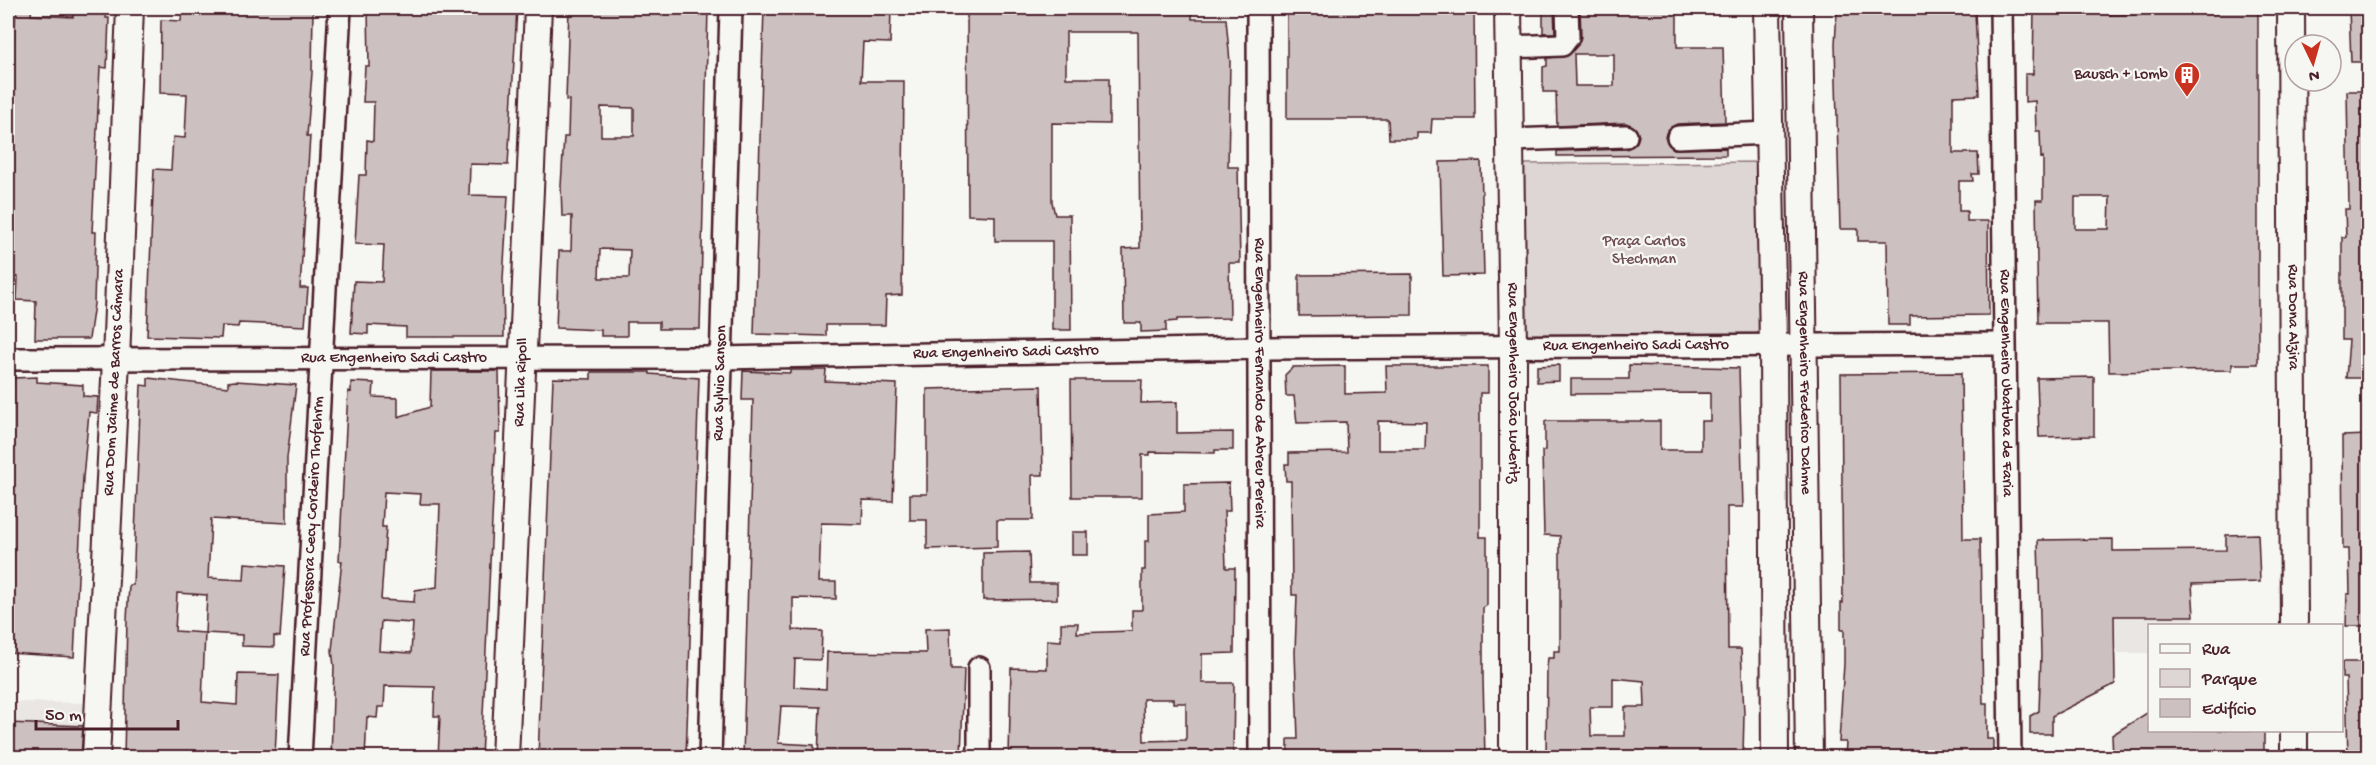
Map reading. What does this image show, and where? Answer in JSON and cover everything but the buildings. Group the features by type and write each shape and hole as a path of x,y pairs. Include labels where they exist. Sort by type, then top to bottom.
{"street":[{"name":"Rua Dom Jaime de Barros Câmara","path":"96,758 116,360 130,8"},
{"name":"Rua Professora Cecy Cordeiro Thofehrm","path":"300,758 340,8"},
{"name":"Rua Lila Ripoll","path":"505,758 538,8"},
{"name":"Rua Sylvio Sanson","path":"710,758 719,358 731,8"},
{"name":"Rua Engenheiro Fernando de Abreu Pereira","path":"1258,8 1260,758"},
{"name":"Rua Engenheiro João Luderitz","path":"1508,8 1513,346 1513,758"},
{"path":"1509,47 1562,45 1568,37 1567,8"},
{"name":"Rua Engenheiro Frederico Dahme","path":"1767,8 1773,344 1774,758"},
{"name":"Rua Engenheiro Frederico Dahme","path":"1798,8 1809,758"},
{"name":"Rua Engenheiro Ubatuba de Faria","path":"2001,8 2010,758"},
{"name":"Rua Dona Alzira","path":"2291,8 2294,624"},
{"path":"1678,137 1769,133"},
{"path":"1510,140 1626,136"},
{"name":"Rua Engenheiro Sadi Castro","path":"8,360 320,361 719,358 1260,348 2004,344"},
{"path":"979,668 979,758"},
{"path":"2294,732 2294,758"}],"shaded area":[{"path":"2114,616 2194,616 2194,624 2148,624 2148,653 2117,653"},
{"path":"8,702 92,703 88,757 8,758"}],"green space":[{"name":"Praça Carlos Stechman","path":"1765,162 1766,338 1522,340 1521,164"}],"place":[{"name":"Bausch + Lomb","path":"2187,98"}]}
